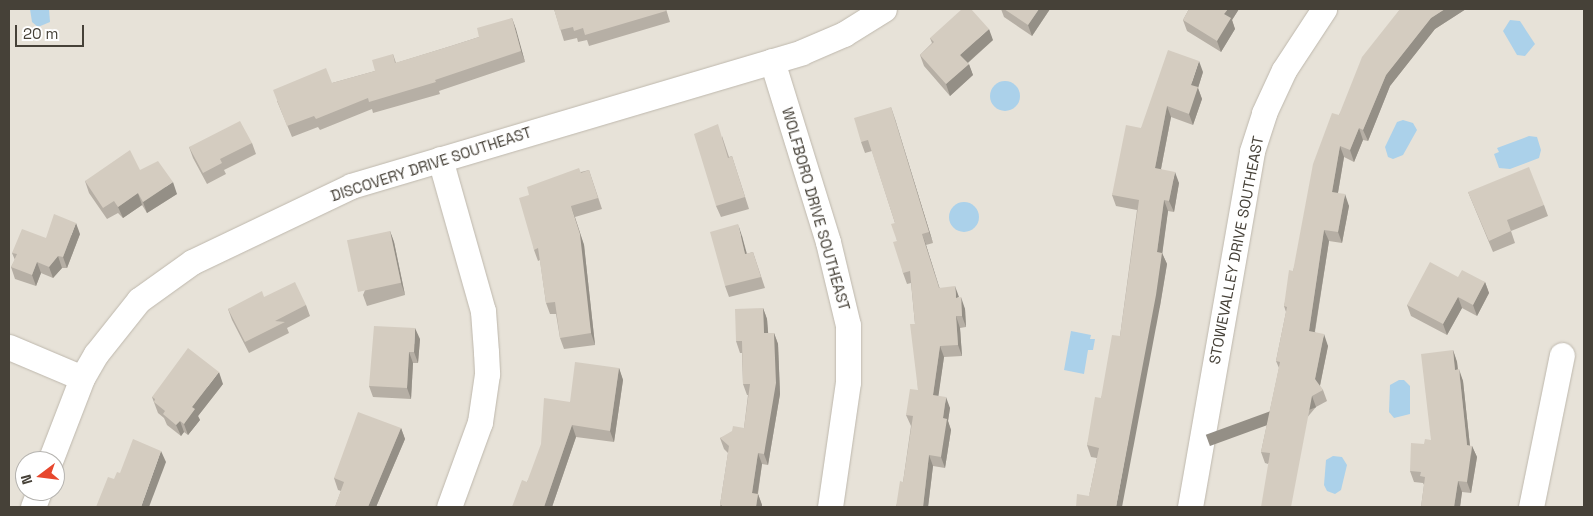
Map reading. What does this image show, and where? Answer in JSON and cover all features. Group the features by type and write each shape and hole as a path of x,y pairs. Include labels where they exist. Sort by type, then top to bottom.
{"street":[{"name":"DISCOVERY DRIVE SOUTHEAST","path":"54,451 82,378 139,300 192,262 351,186 772,61 844,34 884,9"},
{"name":"STOWEVALLEY DRIVE SOUTHEAST","path":"1190,507 1252,151 1264,113 1284,70 1324,9"},
{"name":"WOLFBORO DRIVE SOUTHEAST","path":"772,61 828,242 848,325 848,382 830,507"},
{"path":"440,159 483,311 487,374 480,422 449,507"},
{"path":"9,347 82,378"},
{"path":"1531,507 1562,355"}],"shaded area":[{"path":"9,9 1584,9 1584,507 9,507"}],"water":[{"path":"30,9 49,9 50,22 38,27 32,22"},
{"path":"1510,20 1520,21 1535,44 1525,56 1517,55 1503,31"},
{"path":"1005,81 1016,85 1020,96 1016,107 1005,111 994,107 990,96 994,85"},
{"path":"1403,120 1413,123 1417,130 1403,155 1393,159 1388,157 1385,147 1397,122"},
{"path":"1529,136 1537,137 1541,150 1539,158 1510,169 1499,168 1494,154 1499,152 1497,148"},
{"path":"964,202 975,206 979,217 975,228 964,232 953,228 949,217 953,206"},
{"path":"1071,331 1091,335 1090,339 1095,339 1093,350 1088,350 1084,374 1064,370"},
{"path":"1399,380 1404,380 1410,386 1410,414 1394,418 1389,412 1390,385"},
{"path":"1333,456 1342,457 1347,465 1341,490 1335,494 1327,491 1324,485 1326,460"}],"building":[{"path":"554,9 665,9 666,11 585,35 583,28 574,31 573,27 560,30"},
{"path":"962,9 971,9 989,29 960,55 969,64 946,84 920,55 934,42 930,38"},
{"path":"1004,9 1039,9 1028,25"},
{"path":"1189,9 1228,9 1224,14 1231,18 1217,41 1183,20"},
{"path":"1400,9 1445,9 1431,18 1386,75 1363,130 1359,128 1350,150 1340,146 1332,192 1345,194 1338,232 1324,230 1309,331 1324,334 1315,379 1323,390 1312,396 1291,507 1261,507 1270,453 1261,452 1280,362 1276,361 1287,307 1284,306 1289,270 1293,271 1313,164 1332,113 1339,115 1362,57"},
{"path":"512,18 521,51 435,80 436,82 369,102 368,98 316,119 314,116 287,126 273,90 326,68 332,83 375,71 372,60 393,54 395,63 479,37 477,28"},
{"path":"1168,50 1199,61 1191,85 1198,87 1189,114 1167,106 1155,168 1175,172 1169,201 1164,200 1157,252 1162,253 1156,295 1116,507 1076,507 1077,494 1089,496 1099,448 1087,445 1095,397 1101,398 1112,335 1120,336 1139,200 1112,195 1126,125 1141,128"},
{"path":"891,107 929,232 922,234 939,288 955,286 956,298 961,297 962,316 956,316 958,345 940,346 933,395 946,397 943,418 947,419 941,457 929,455 923,507 896,507 900,481 903,482 913,416 906,415 910,389 918,390 910,324 915,324 910,271 903,273 893,242 897,241 891,224 895,223 868,140 861,142 854,118"},
{"path":"240,121 252,143 220,159 222,163 203,173 189,147"},
{"path":"718,124 728,158 732,156 745,197 716,206 694,134"},
{"path":"130,150 140,170 158,161 173,182 143,202 138,193 118,207 114,201 103,208 85,181"},
{"path":"1529,167 1544,205 1507,220 1511,231 1489,241 1468,192"},
{"path":"579,168 581,173 589,170 598,198 571,206 580,234 591,333 560,338 555,302 546,303 538,248 534,250 519,198 529,195 527,187"},
{"path":"54,214 76,223 63,257 58,256 49,267 37,262 32,275 11,267 17,254 12,253 22,229 46,238"},
{"path":"738,224 745,254 753,252 761,277 725,286 710,232"},
{"path":"390,231 401,283 358,292 347,240"},
{"path":"1430,262 1458,277 1462,270 1485,282 1473,305 1458,297 1443,324 1407,305"},
{"path":"295,282 306,305 275,321 285,322 245,342 228,309 262,291 264,297"},
{"path":"763,308 764,333 774,333 776,383 764,454 758,453 752,493 758,494 756,507 722,507 720,505 729,446 720,438 732,431 733,426 744,428 750,384 743,384 742,341 736,341 735,309"},
{"path":"374,326 415,328 414,352 409,352 407,388 369,386"},
{"path":"188,348 219,372 192,407 195,409 184,424 180,421 176,425 163,414 165,411 154,402 155,399 152,397"},
{"path":"1453,350 1455,370 1459,369 1467,445 1472,446 1467,482 1458,481 1454,507 1421,507 1425,477 1420,476 1421,472 1410,471 1411,443 1424,444 1425,439 1431,440 1421,354"},
{"path":"575,362 619,368 610,431 572,425 544,507 512,507 522,480 527,482 541,444 544,398 570,402"},
{"path":"358,412 401,428 368,507 335,507 344,482 334,478"},
{"path":"133,439 161,451 141,507 96,507 108,477 114,479 117,472 120,473"}]}
